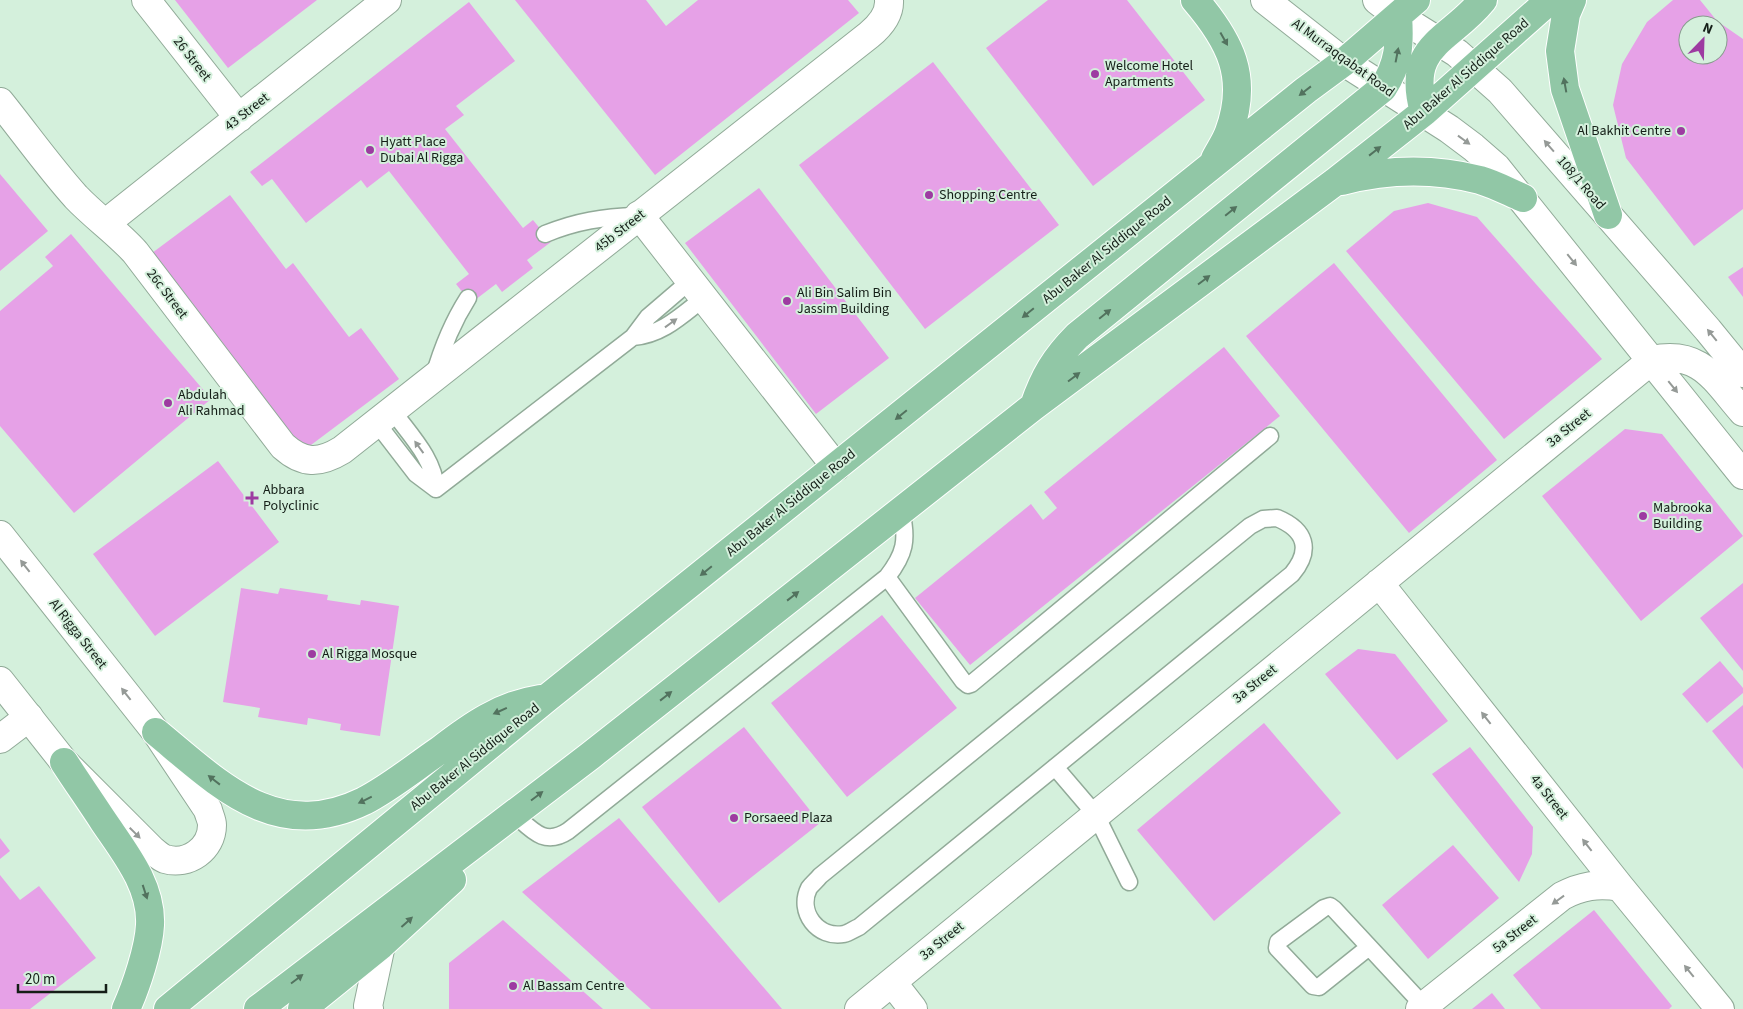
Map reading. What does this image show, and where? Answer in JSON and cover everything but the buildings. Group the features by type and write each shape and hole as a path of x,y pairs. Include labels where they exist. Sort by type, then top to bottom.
{"main road":[{"path":"1196,0 1228,44 1235,68 1237,100 1229,132 1211,166"},
{"path":"1424,112 1419,94 1420,73 1427,54 1438,40 1482,0"},
{"name":"Abu Baker Al Siddique Road","path":"258,1009 508,819 1034,406 1335,182 1424,112 1550,0"},
{"path":"1572,0 1566,14 1560,52 1565,89 1608,214"},
{"path":"1034,406 1050,368 1062,351 1077,336 1384,88 1398,56 1400,37 1397,5"},
{"name":"Abu Baker Al Siddique Road","path":"168,1009 547,698 1306,90 1344,62 1397,5"},
{"path":"1335,182 1402,170 1436,172 1480,180 1523,198"},
{"path":"156,732 218,784 239,797 284,815 311,815 338,811 363,802 386,788 484,718 504,708 547,698"},
{"path":"64,762 132,864 142,883 148,903 150,925 142,963 126,1009"},
{"name":"Abu Baker Al Siddique Road","path":"302,1009 382,945 464,868 508,819"}],"street":[{"name":"26 Street","path":"146,0 239,118"},
{"name":"43 Street","path":"106,223 387,0"},
{"name":"Al Murraqqabat Road","path":"1265,0 1344,62 1424,112"},
{"name":"45b Street","path":"342,450 878,27 892,2"},
{"name":"108/1 Road","path":"1397,5 1438,40 1475,67 1506,98 1708,330 1743,373"},
{"name":"26c Street","path":"0,102 74,195 135,252 283,446 293,455 305,459 318,460 342,450"},
{"path":"1424,112 1458,136 1496,167 1523,198 1743,475"},
{"path":"639,216 836,467"},
{"path":"1652,360 1669,357 1686,359 1702,366 1743,412"},
{"name":"3a Street","path":"859,1009 1652,360"},
{"name":"Al Rigga Street","path":"0,535 156,732 208,810 212,824 210,838 203,850 191,858 177,861 163,858 152,850 64,762"},
{"name":"4a Street","path":"1379,583 1720,1009"},
{"path":"0,681 64,762"},
{"path":"0,739 29,717"},
{"name":"5a Street","path":"1422,1008 1562,896 1575,889 1590,885 1620,886"},
{"path":"369,1009 368,1006 382,945"},
{"path":"892,982 913,1009"}],"lane":[{"path":"545,234 569,224 604,217 639,216"},
{"path":"384,416 430,463 436,480 436,489 633,337 650,334 666,327 697,289"},
{"path":"434,377 444,343 468,298"},
{"path":"887,577 963,681 971,684 1270,436"},
{"path":"508,819 542,837 560,836 887,577 898,563 905,547 906,529 901,511"},
{"path":"1277,518 1291,523 1301,534 1304,548 1301,563 1292,574 1055,767 859,927 846,934 831,934 817,928 808,916 805,901 810,887 820,876 1250,526 1262,519 1277,518"},
{"path":"1055,767 1096,815 1130,882"},
{"path":"1369,947 1316,987 1277,948 1280,940 1324,908 1330,906 1369,947 1422,1008"}],"place":[{"name":"Welcome Hotel Apartments","path":"1095,74"},
{"name":"Al Bakhit Centre","path":"1681,131"},
{"name":"Hyatt Place Dubai Al Rigga","path":"370,150"},
{"name":"Shopping Centre","path":"929,195"},
{"name":"Ali Bin Salim Bin Jassim Building","path":"787,301"},
{"name":"Abdulah Ali Rahmad","path":"168,403"},
{"name":"Abbara Polyclinic","path":"252,498"},
{"name":"Mabrooka Building","path":"1643,516"},
{"name":"Al Rigga Mosque","path":"312,654"},
{"name":"Porsaeed Plaza","path":"734,818"},
{"name":"Al Bassam Centre","path":"513,986"}]}
